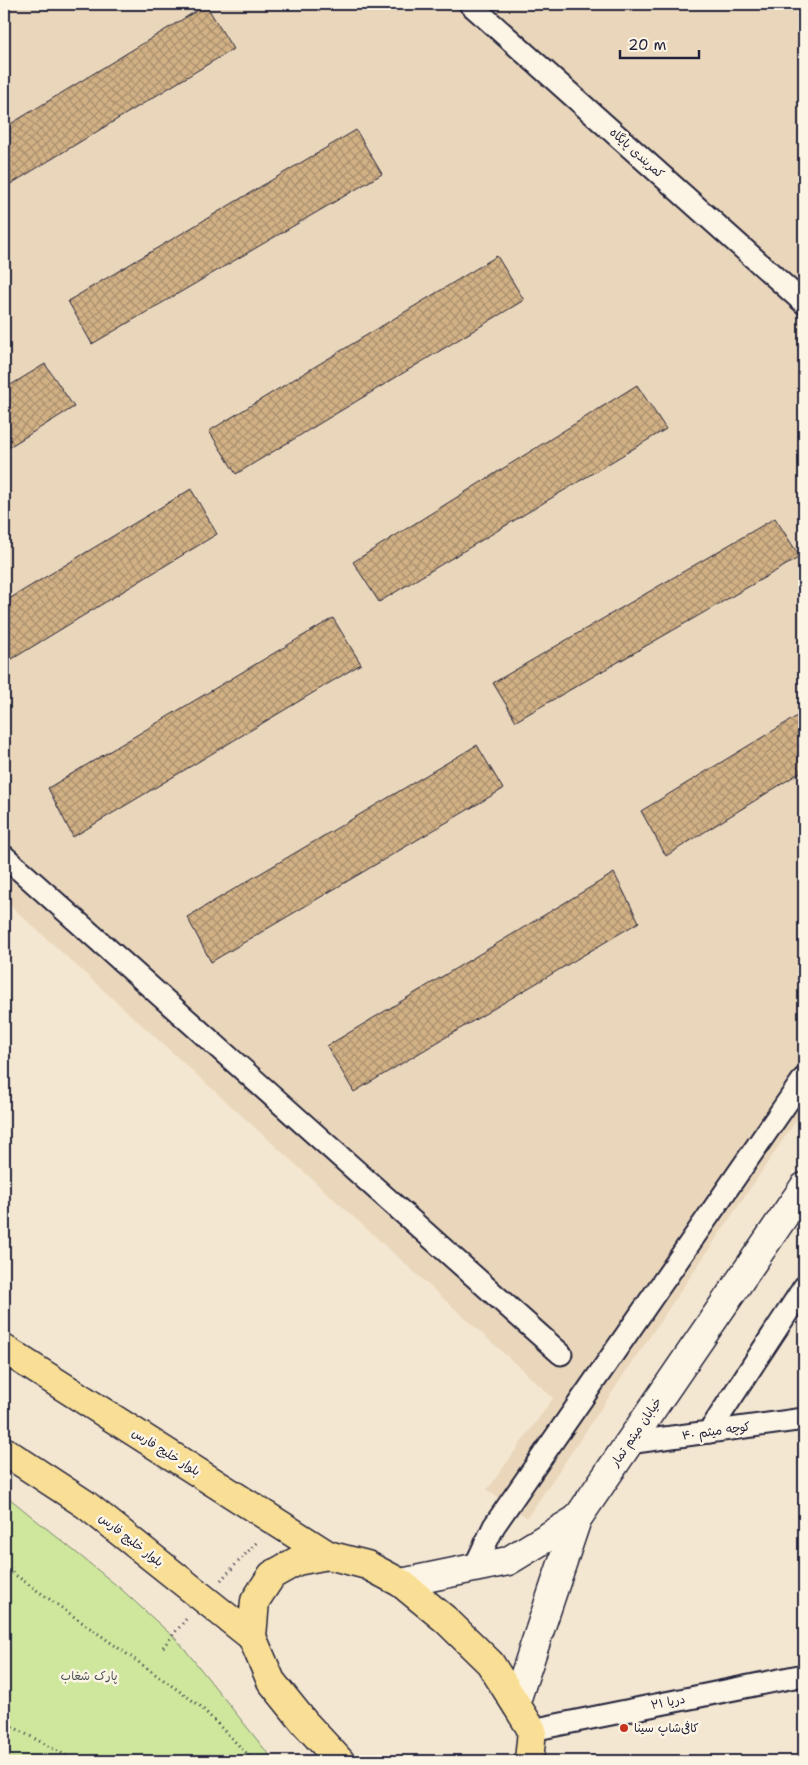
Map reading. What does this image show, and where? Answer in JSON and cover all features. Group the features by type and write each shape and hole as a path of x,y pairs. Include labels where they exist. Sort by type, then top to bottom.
{"main road":[{"name":"بلوار خلیج‌ فارس","path":"4,1350 328,1555"},
{"name":"بلوار خلیج ‌فارس","path":"4,1451 85,1504 252,1637"},
{"path":"340,1761 304,1722 271,1680 252,1637 255,1601 272,1575 298,1561 328,1555 367,1565 401,1583 446,1620 490,1663 516,1701 551,1761"},
{"path":"529,1761 532,1730"}],"street":[{"name":"کمربندی پایگاه","path":"470,4 804,303"},
{"path":"4,856 561,1354"},
{"path":"474,1568 494,1526 804,1078"},
{"name":"خیابان میثم تمار","path":"516,1701 577,1519 804,1187"},
{"path":"708,1432 804,1287"},
{"name":"کوچه میثم ۴۰","path":"628,1442 804,1419"},
{"path":"401,1583 508,1561 577,1519"},
{"name":"دریا ۲۱","path":"532,1730 804,1675"}],"path":[{"path":"4,1567 199,1705 254,1761"},
{"path":"4,1722 76,1761"}],"shaded area":[{"path":"4,4 804,4 804,1109 527,1518 487,1490 553,1398 4,900"}],"green space":[{"name":"پارک شغاب","path":"4,1494 121,1589 179,1642 274,1761 4,1761"}],"building":[{"path":"206,5 233,49 4,188 4,128"},
{"path":"356,130 382,174 92,344 68,301"},
{"path":"497,256 524,300 236,474 209,431"},
{"path":"45,364 74,407 4,450 4,389"},
{"path":"637,385 666,429 379,602 353,562"},
{"path":"191,489 217,534 4,664 4,602"},
{"path":"775,518 800,557 516,721 493,683"},
{"path":"333,618 361,664 73,837 48,788"},
{"path":"804,712 804,770 666,856 641,811"},
{"path":"477,745 503,789 211,962 187,917"},
{"path":"614,873 639,922 354,1092 327,1046"}],"place":[{"name":"کافی‌شاپ سینا","path":"624,1728"}]}
